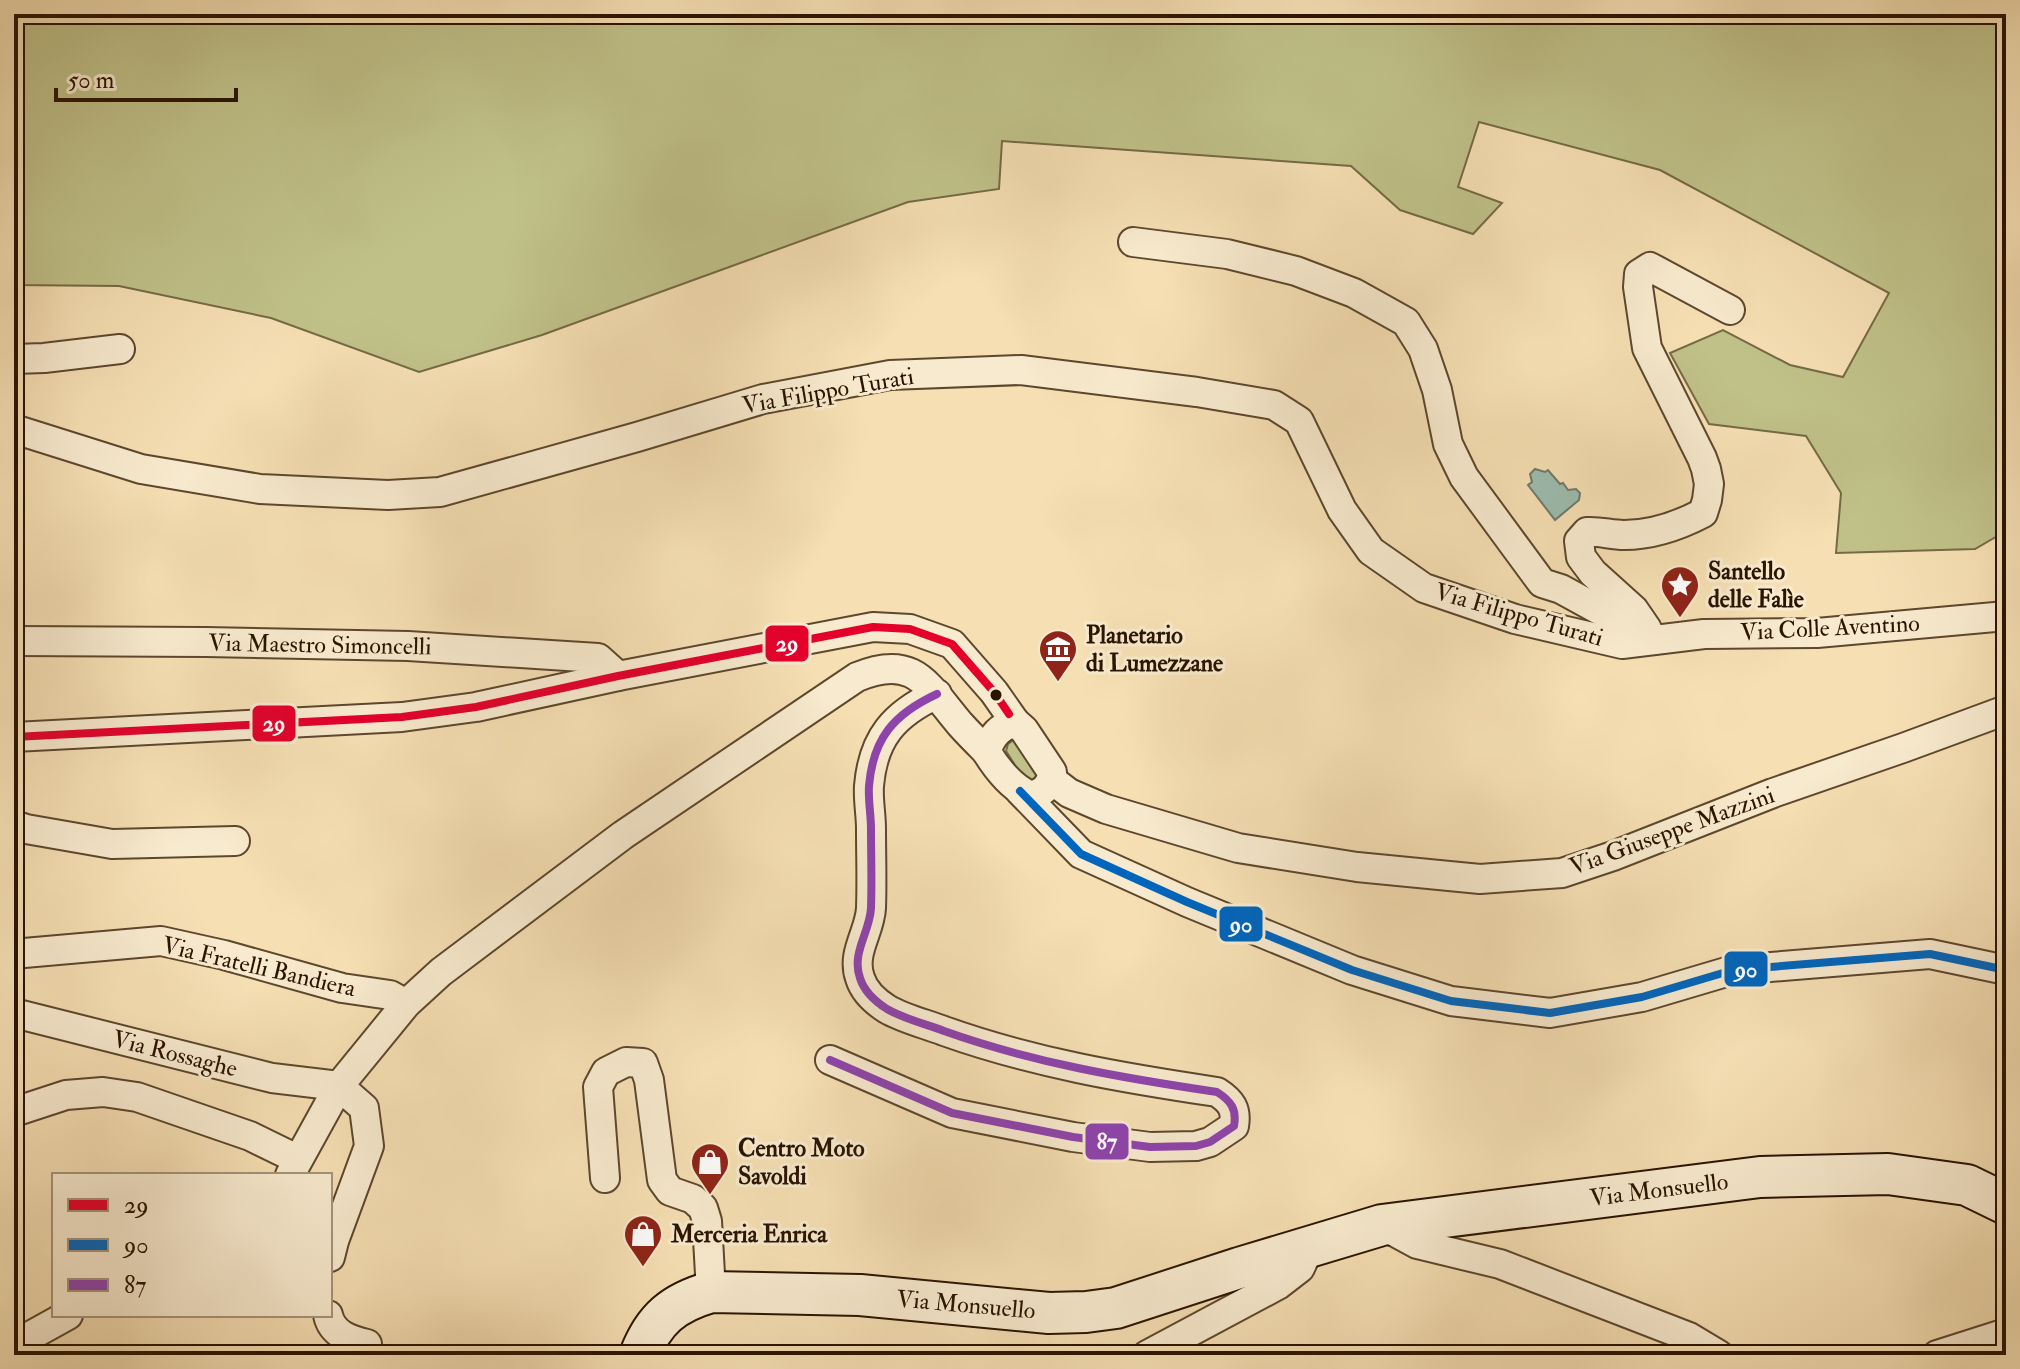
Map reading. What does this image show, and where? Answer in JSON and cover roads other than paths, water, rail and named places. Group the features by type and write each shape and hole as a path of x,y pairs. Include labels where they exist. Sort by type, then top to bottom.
{"main road":[{"name":"Via Monsuello","path":"640,1355 649,1333 668,1312 689,1298 711,1292 860,1295 1049,1313 1086,1312 1116,1308 1382,1225 1760,1177 1888,1174 1967,1185 2006,1204"}],"street":[{"path":"1133,242 1227,254 1296,271 1354,293 1406,322 1423,349 1437,390 1448,444 1464,477 1542,583 1561,589 1654,640"},
{"path":"1654,640 1634,610 1593,573 1581,557 1579,541 1587,532 1621,535 1651,533 1674,526 1703,513 1707,500 1709,484 1702,458 1647,348 1639,274 1650,267 1730,310"},
{"path":"14,359 120,349"},
{"name":"Via Filippo Turati","path":"14,429 141,469 260,489 388,495 440,492 763,399 890,375 1021,370 1197,392 1274,405 1299,421 1342,510 1371,551 1424,588 1515,619 1622,644 1654,640"},
{"name":"Via Colle Aventino","path":"1654,640 1704,634 1817,633 2006,616"},
{"name":"Via Giuseppe Mazzini","path":"14,737 402,717 476,707 873,627 910,629 952,644 994,692 999,734 995,765 1039,787 1069,793 1106,809 1238,848 1357,867 1480,879 1562,873 2006,710"},
{"name":"Via Maestro Simoncelli","path":"14,641 423,647 598,658 618,676"},
{"path":"14,1112 66,1095 103,1092 137,1097 250,1136 294,1167 339,1086 406,1004 441,972 623,835 857,677 890,668 905,671 929,684 961,725 999,734"},
{"path":"830,1060 952,1113 1073,1137 1150,1147 1196,1146 1210,1142 1234,1126 1236,1115 1230,1100 1217,1092 1088,1072 992,1048 889,1011 870,996 861,983 856,967 871,912 869,788 873,762 880,742 894,720 919,702 937,694"},
{"name":"Via Giuseppe Mazzini","path":"999,734 1024,730 1052,772 1039,787"},
{"path":"1039,787 1050,821 1081,854 1187,902 1352,970 1451,1001 1550,1013 1642,997 1733,970 1930,954 2006,970"},
{"path":"14,825 112,844 235,841"},
{"name":"Via Fratelli Bandiera","path":"14,953 161,941 342,988 390,995 406,1004"},
{"name":"Via Rossaghe","path":"14,1013 272,1078 339,1086"},
{"path":"605,1178 598,1087 606,1072 626,1062 643,1063 649,1080 662,1180 670,1191 698,1202 707,1221 711,1292"},
{"path":"332,1249 369,1146 364,1108 339,1086"},
{"path":"1496,1210 1482,1225 1483,1243 1500,1264"},
{"path":"1442,1216 1461,1254"},
{"path":"1382,1225 1417,1244 1500,1264 1689,1337 1719,1355"},
{"path":"1147,1355 1278,1285 1300,1268 1310,1246"},
{"path":"14,1345 64,1317"},
{"path":"328,1317 329,1322 347,1340 367,1344"},
{"path":"1937,1355 2006,1333"}],"place":[{"name":"Santello delle Falìe","path":"1680,619"},
{"name":"Planetario di Lumezzane","path":"1058,683"},
{"name":"Centro Moto Savoldi","path":"710,1196"},
{"name":"Merceria Enrica","path":"643,1268"}]}
